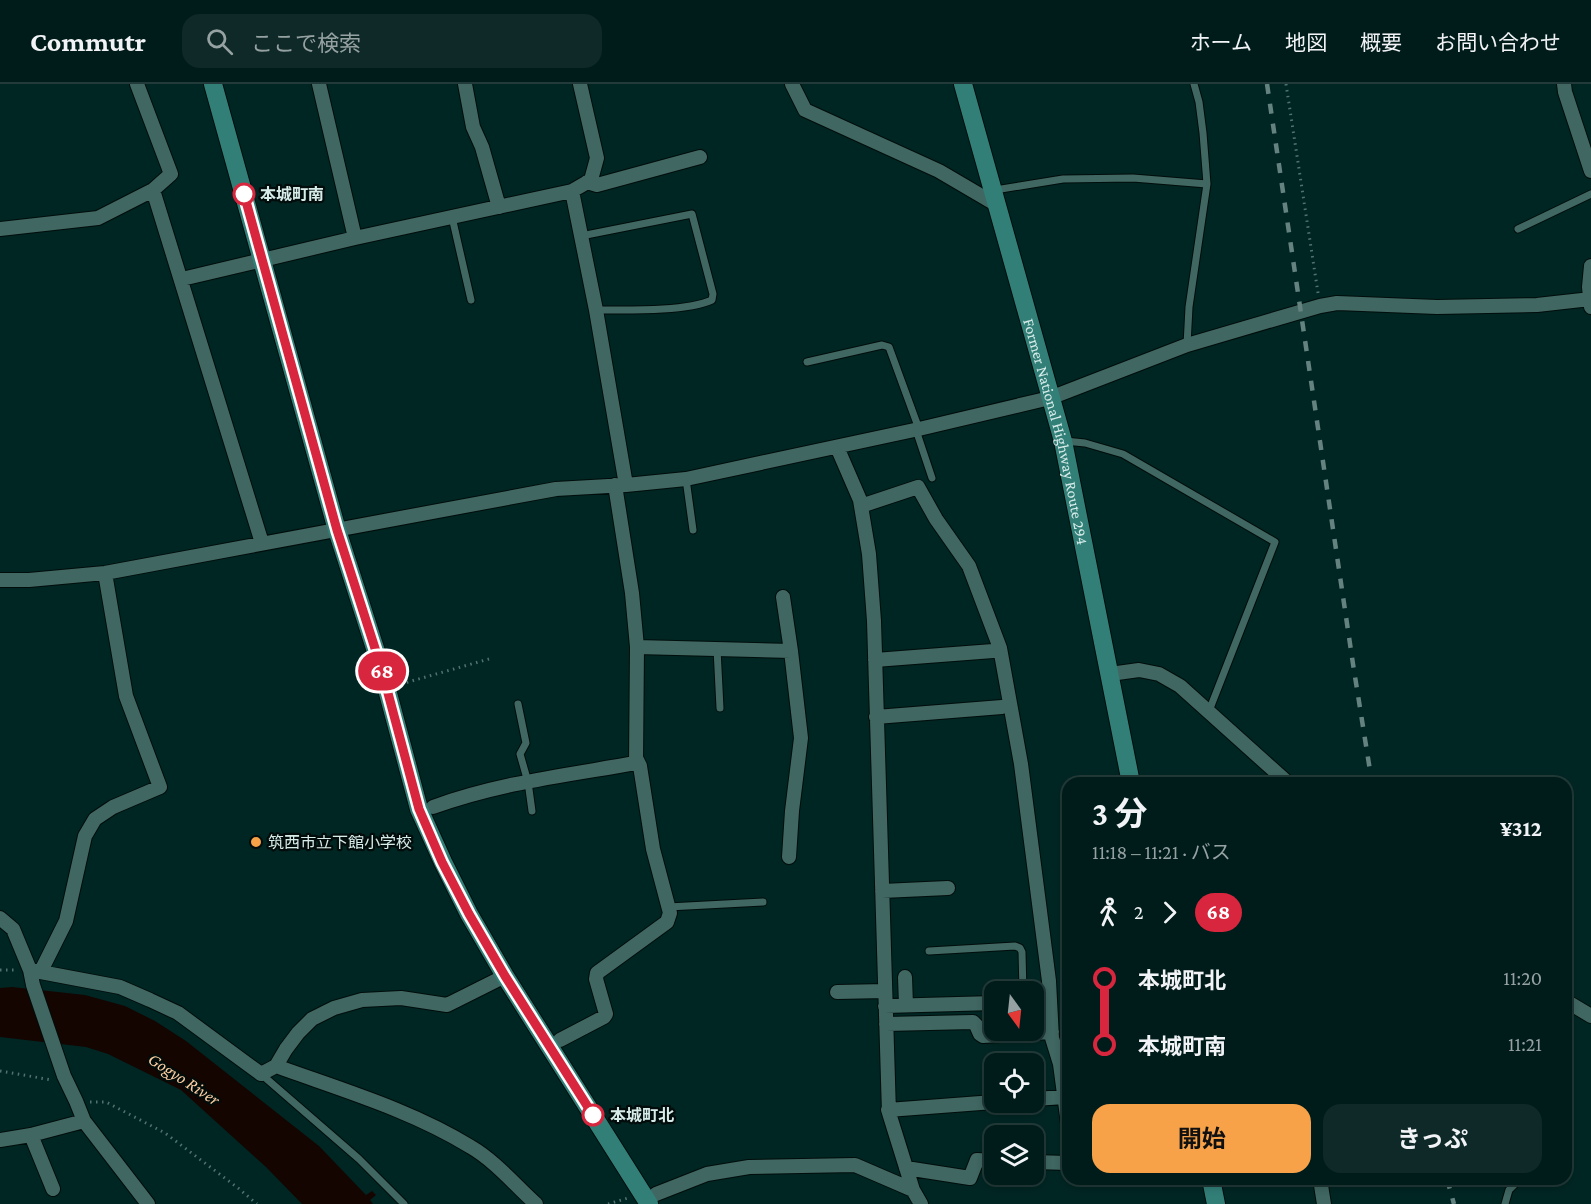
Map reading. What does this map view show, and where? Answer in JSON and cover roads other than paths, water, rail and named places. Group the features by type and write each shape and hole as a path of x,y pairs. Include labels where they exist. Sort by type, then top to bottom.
{"street":[{"path":"0,229 98,218 153,190 171,174 137,84"},
{"path":"213,84 337,530 387,688 419,809 442,862 505,976 653,1199 707,1174 749,1167 855,1165 913,1190"},
{"path":"320,84 355,238"},
{"path":"465,84 472,127 482,147 499,207"},
{"path":"182,279 355,238 572,191 591,180 597,158 580,84"},
{"path":"792,84 805,110 995,197"},
{"name":"Former National Highway Route 294","path":"963,84 1062,441 1130,777"},
{"path":"1564,84 1591,171"},
{"path":"587,182 597,185 700,157"},
{"path":"153,190 262,543"},
{"path":"434,807 459,797 636,763 637,647 632,592 596,310 572,191"},
{"path":"0,580 29,580 105,573 556,489 686,479 917,430 1050,398 1187,345 1337,303 1459,307 1591,302 1589,287 1591,266"},
{"path":"837,447 860,500 869,554 874,621 888,1110 913,1190 921,1204"},
{"path":"861,506 918,488 936,519 969,566 1000,648 1021,764 1049,981 1052,1032 1062,1077"},
{"path":"105,573 126,696 160,787 113,807 95,819 85,836 66,921 34,972 33,985 66,1080 84,1121 148,1204"},
{"path":"783,597 801,738 789,857"},
{"path":"637,647 791,651"},
{"path":"875,660 993,651"},
{"path":"1110,674 1139,670 1159,674 1180,686 1281,777"},
{"path":"876,717 1002,707"},
{"path":"560,1040 604,1017 606,1014 596,979 597,974 667,922 670,913 653,849 640,766 636,758"},
{"path":"882,891 948,888"},
{"path":"0,918 13,929 34,972"},
{"path":"34,972 120,987 150,1000 178,1013 261,1074 276,1066 286,1048 312,1019 334,1008 363,1000 401,998 447,1005 505,976"},
{"path":"905,977 906,1005"},
{"path":"837,992 885,991"},
{"path":"885,1006 984,1003"},
{"path":"1572,1004 1591,1016"},
{"path":"886,1024 973,1022 983,1036 1052,1032"},
{"path":"276,1066 414,1117 462,1142 486,1158 536,1204"},
{"path":"1044,1098 1062,1097"},
{"path":"888,1110 984,1103"},
{"path":"0,1140 31,1135 84,1121"},
{"path":"31,1135 53,1189"},
{"path":"906,1168 970,1178 977,1160 984,1160"},
{"path":"1044,1162 1062,1162"},
{"path":"1212,1185 1216,1204"},
{"path":"1321,1185 1324,1204"}],"lane":[{"path":"1187,345 1189,307 1207,184 1199,102 1194,84"},
{"path":"995,197 1063,179 1133,178 1207,184"},
{"path":"1518,229 1591,194"},
{"path":"581,236 692,214 713,294 711,300 705,303 681,307 596,310"},
{"path":"452,217 471,300"},
{"path":"807,362 882,345 889,347 932,478"},
{"path":"1062,441 1085,442 1123,454 1275,542 1209,711"},
{"path":"686,479 693,530"},
{"path":"717,649 720,708"},
{"path":"518,704 526,743 520,754 528,782 532,811"},
{"path":"668,907 763,902"},
{"path":"929,951 1015,946 1022,952 1023,981"},
{"path":"261,1074 359,1159 404,1204"},
{"path":"1505,1204 1509,1190 1514,1185"}],"water":[{"name":"Gogyo River","path":"12,987 85,995 125,1006 155,1021 186,1041 319,1146 366,1195 372,1191 376,1195 370,1200 373,1204 302,1204 266,1167 181,1090 108,1054 86,1047 0,1037 0,988"}],"railway":[{"path":"1267,84 1371,777"},
{"path":"1449,1185 1454,1204"}],"place":[{"name":"本城町南","path":"244,194"},
{"name":"筑西市立下館小学校","path":"256,842"},
{"name":"本城町北","path":"593,1115"}]}
